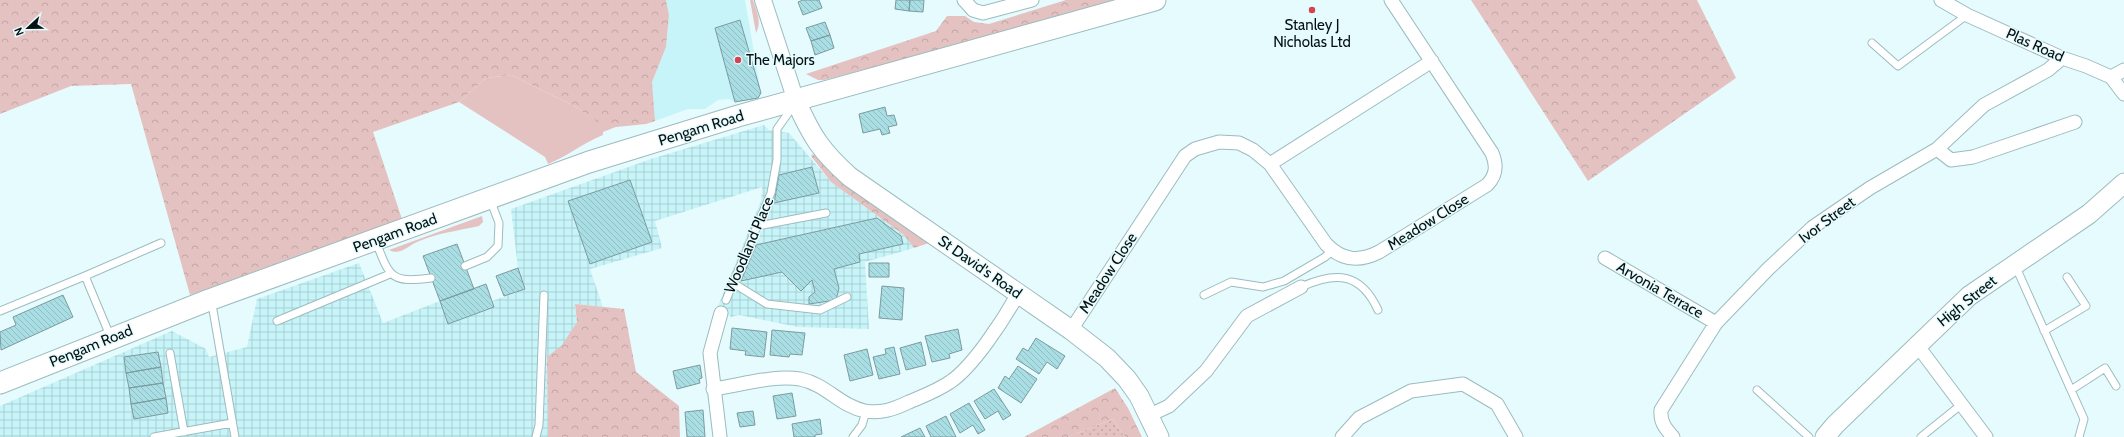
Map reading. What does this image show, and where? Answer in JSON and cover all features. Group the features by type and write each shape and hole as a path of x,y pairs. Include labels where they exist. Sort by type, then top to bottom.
{"main road":[{"name":"Pengam Road","path":"0,383 209,300 589,162 738,116 1155,0"},
{"name":"St David's Road","path":"796,101 809,130 820,148 850,177 1071,330 1107,358 1127,379 1150,415 1159,437"},
{"name":"High Street","path":"1825,437 1835,425 1969,296 2089,214 2124,183"}],"street":[{"path":"763,0 796,101"},
{"path":"964,0 973,10 982,13 1032,0"},
{"name":"Meadow Close","path":"1071,330 1185,156 1207,144 1231,141 1253,150 1270,164 1332,251 1351,259 1370,257 1487,185 1492,180 1496,168 1492,153 1391,0"},
{"name":"Plas Road","path":"1941,0 1967,15 2062,58 2086,66 2111,77 2124,94"},
{"name":"Ivor Street","path":"1673,437 1664,427 1660,418 1661,410 1716,323 1768,269 1814,228 1870,188 1937,149 1984,105 2048,70 2062,58"},
{"path":"1270,164 1432,61"},
{"path":"2111,77 2124,70"},
{"path":"1937,149 1951,160 1973,157 2075,122"},
{"name":"Arvonia Terrace","path":"1605,258 1716,323"},
{"path":"1150,415 1169,406 1206,371 1247,316 1301,287"},
{"path":"713,389 785,378 819,384 843,404 866,412 879,413 894,409 934,392 950,382 974,359 1018,294"},
{"name":"Woodland Place","path":"720,437 713,389 710,353 721,313"},
{"path":"1917,345 1986,437"},
{"path":"1342,437 1359,418 1411,391 1463,384 1497,404 1516,437"}],"lane":[{"path":"1872,43 1898,66 1967,15"},
{"name":"Woodland Place","path":"726,300 771,193 777,160 777,129 796,101"},
{"path":"465,266 487,256 498,246 499,223 490,199"},
{"path":"758,226 826,213"},
{"path":"375,240 390,274 399,279 410,281 432,278"},
{"path":"0,311 160,243"},
{"path":"1204,295 1231,282 1263,288 1284,281 1325,257 1332,251"},
{"path":"2015,265 2084,419 2079,437"},
{"path":"277,321 390,274"},
{"path":"85,276 111,338"},
{"path":"2044,331 2086,306 2067,277"},
{"path":"1301,287 1327,279 1343,278 1355,281 1371,296 1378,310"},
{"path":"733,283 767,304 820,310 847,297"},
{"path":"536,437 539,425 544,295"},
{"path":"209,300 213,310 235,437"},
{"path":"170,353 184,432"},
{"path":"2071,390 2105,368 2116,386"},
{"path":"1757,390 1809,437"},
{"path":"1921,437 1962,404"},
{"path":"853,437 862,425 866,412"},
{"path":"154,437 171,436 184,432 232,423"}],"shaded area":[{"path":"666,0 745,0 761,93 758,98 735,102 729,99 718,100 705,109 688,109 655,121 652,82 666,47 669,15"},
{"path":"764,125 769,130 789,133 831,182 904,235 914,248 865,262 869,329 798,327 739,315 731,317 718,306 761,201 762,187 655,221 662,248 590,269 603,307 575,304 577,322 563,345 547,357 548,437 0,437 0,406 172,331 206,349 209,357 247,347 257,299 359,263 383,323 440,301 448,324 494,307 492,301 525,289 518,268 511,209 651,159"}],"green space":[{"path":"0,0 666,0 669,15 666,47 652,82 655,121 646,124 606,128 576,107 511,75 486,78 459,102 373,132 402,219 190,295 131,84 71,86 0,114"},
{"path":"750,0 753,0 759,21 756,33"},
{"path":"1066,0 1119,0 978,40 824,80 818,80 806,74 936,31 947,16 965,16 974,22 989,24"},
{"path":"1471,0 1697,0 1736,78 1588,181"},
{"path":"511,75 576,107 606,127 618,126 603,132 603,135 548,164 545,157 459,102 486,78"},
{"path":"813,154 828,169 929,243 914,248 904,235 831,182 811,156"},
{"path":"482,216 483,222 479,226 432,236 397,252 389,250"},
{"path":"575,304 624,309 636,372 679,406 680,437 548,437 547,357 562,345 577,322"},
{"path":"1115,388 1128,408 1142,437 1125,437 1113,419 1068,437 1024,437"},
{"path":"1113,419 1125,437 1068,437"}],"building":[{"path":"803,0 819,0 822,8 803,15 798,2"},
{"path":"896,0 910,0 909,11 895,9"},
{"path":"910,0 924,0 923,12 909,11"},
{"name":"The Majors","path":"740,20 761,93 758,98 735,102 715,28"},
{"path":"825,22 830,35 811,41 806,28"},
{"path":"830,35 834,48 815,55 811,41"},
{"path":"885,107 887,116 894,115 897,125 888,127 890,133 882,135 880,129 863,133 859,114"},
{"path":"812,167 819,193 774,203 779,175"},
{"path":"630,180 652,242 590,264 568,201"},
{"path":"877,218 901,236 903,244 859,254 860,262 834,269 839,288 836,300 809,304 809,297 815,292 812,280 801,291 782,272 741,281 756,245"},
{"path":"457,244 474,289 440,301 423,256"},
{"path":"869,263 889,263 889,277 869,277"},
{"path":"518,268 525,289 504,296 496,276"},
{"path":"486,284 494,307 448,324 440,301"},
{"path":"882,286 904,288 902,320 879,318"},
{"path":"63,295 73,317 1,350 0,332 16,325 13,317"},
{"path":"732,328 767,332 764,357 745,355 746,351 730,349"},
{"path":"958,329 962,350 949,354 950,358 932,362 925,336"},
{"path":"772,330 805,333 802,355 790,354 789,357 770,355"},
{"path":"1036,338 1065,356 1057,369 1047,362 1039,374 1016,359 1023,348 1028,351"},
{"path":"921,342 926,365 906,370 900,348"},
{"path":"894,347 900,374 879,379 873,357 886,354 885,349"},
{"path":"867,349 873,375 850,381 844,355"},
{"path":"158,352 161,367 126,373 124,357"},
{"path":"700,365 702,378 699,379 700,383 677,389 673,371"},
{"path":"1018,366 1037,379 1021,403 998,388 1005,376 1009,379"},
{"path":"161,367 163,383 129,388 126,373"},
{"path":"163,383 166,398 131,404 129,388"},
{"path":"994,389 1011,415 1003,420 998,411 985,419 974,401"},
{"path":"792,393 796,416 777,419 773,396"},
{"path":"166,398 168,413 134,419 131,404"},
{"path":"969,403 985,430 978,434 973,425 960,433 950,414"},
{"path":"703,410 705,437 687,437 685,412"},
{"path":"753,411 755,425 740,427 737,413"},
{"path":"946,416 956,437 931,437 926,426"},
{"path":"820,419 822,434 815,435 815,437 794,437 792,424"},
{"path":"920,428 925,437 901,437"}],"place":[{"name":"Stanley J Nicholas Ltd","path":"1312,10"},
{"name":"The Majors","path":"738,60"}]}
